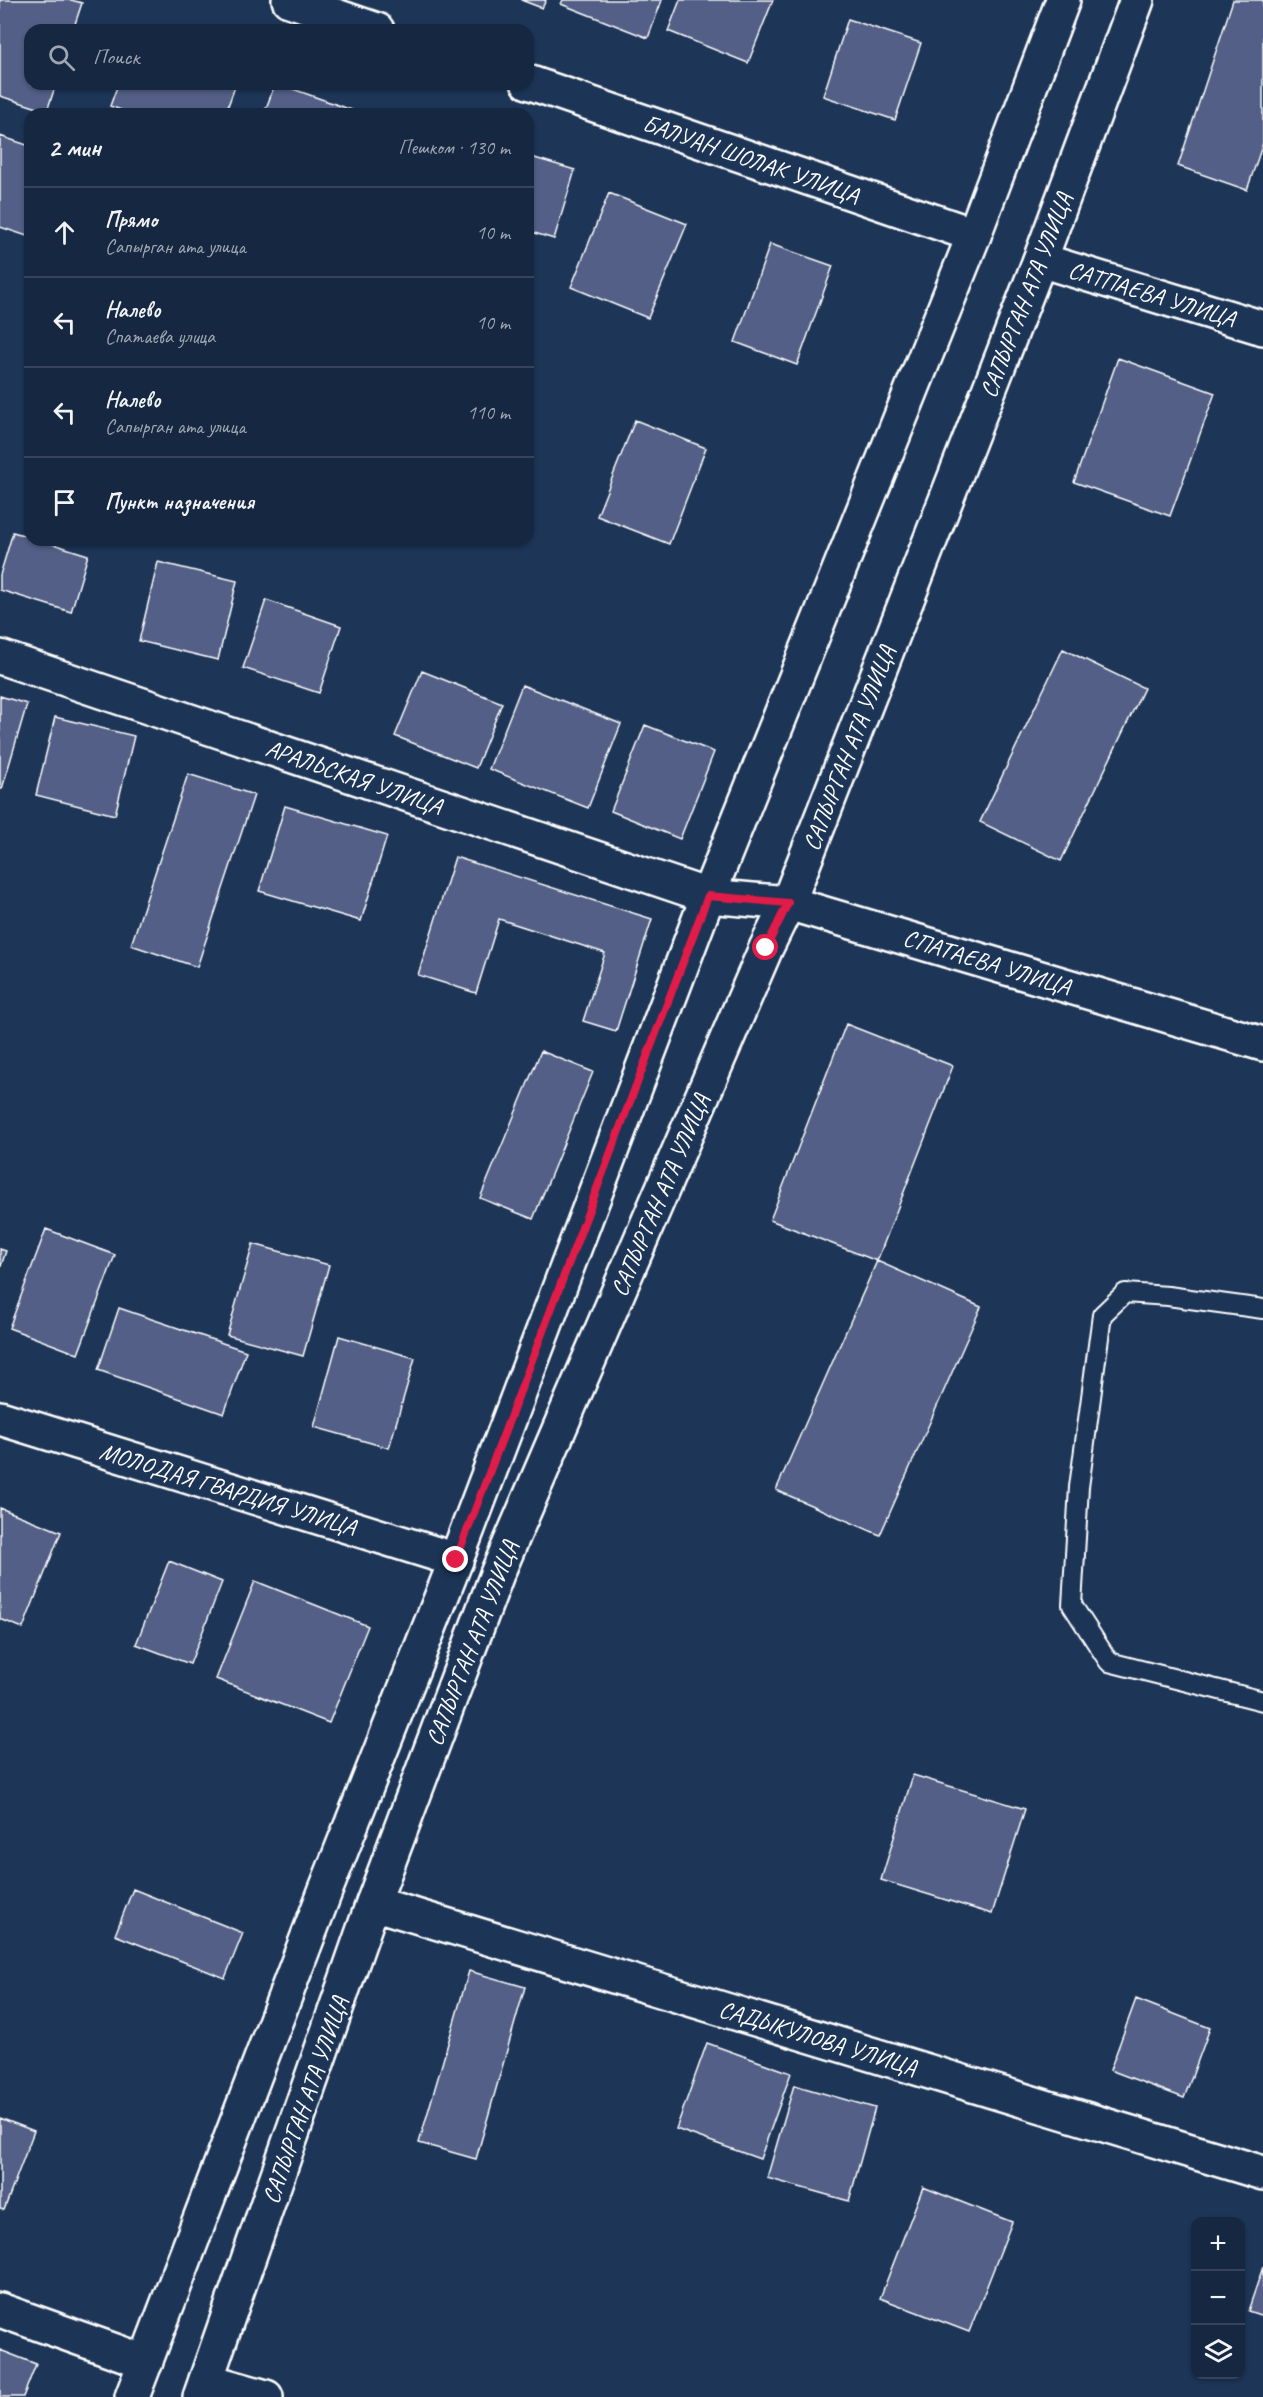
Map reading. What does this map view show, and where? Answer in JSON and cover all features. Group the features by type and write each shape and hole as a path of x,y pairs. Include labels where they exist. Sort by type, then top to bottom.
{"main road":[{"path":"289,0 359,24"},
{"name":"САПЫРГАН АТА УЛИЦА","path":"132,2397 326,1889 456,1560 708,896 974,235 1063,0"},
{"name":"САПЫРГАН АТА УЛИЦА","path":"203,2389 374,1904 497,1575 788,903 1040,260 1137,0"},
{"name":"БАЛУАН ШОЛАК УЛИЦА","path":"534,84 974,235"},
{"name":"САТПАЕВА УЛИЦА","path":"1040,260 1263,328"},
{"name":"АРАЛЬСКАЯ УЛИЦА","path":"0,657 708,896"},
{"name":"СПАТАЕВА УЛИЦА","path":"708,896 788,903 1263,1044"},
{"name":"МОЛОДАЯ ГВАРДИЯ УЛИЦА","path":"0,1418 456,1560"},
{"name":"САДЫКУЛОВА УЛИЦА","path":"374,1904 1263,2174"},
{"path":"0,2310 146,2362"},
{"path":"203,2389 266,2397"}],"lane":[{"path":"1263,1309 1168,1296 1125,1293 1102,1315 1079,1487 1072,1605 1109,1662 1263,1701"}],"building":[{"path":"0,0 71,0 82,3 75,24 24,24 24,90 54,90 48,108 38,108 0,96"},
{"path":"521,0 546,0 542,8"},
{"path":"563,0 662,0 648,38 561,4"},
{"path":"680,0 773,0 748,63 668,31"},
{"path":"1233,0 1263,0 1263,143 1247,190 1178,166"},
{"path":"848,19 921,43 895,120 823,96"},
{"path":"116,90 234,90 227,108 116,108 110,106"},
{"path":"273,90 296,90 346,108 266,108"},
{"path":"0,136 24,144 24,235 0,227"},
{"path":"534,158 575,170 554,239 534,233"},
{"path":"609,193 687,224 648,318 571,287"},
{"path":"770,244 833,266 797,365 735,342"},
{"path":"1118,358 1215,393 1170,516 1074,482"},
{"path":"635,420 706,448 669,544 597,516"},
{"path":"13,532 24,535 24,546 59,546 88,555 71,612 0,590 0,575"},
{"path":"158,562 237,581 218,660 139,641"},
{"path":"266,600 341,626 319,693 243,668"},
{"path":"1063,649 1144,688 1061,861 980,822"},
{"path":"422,671 502,703 476,768 395,736"},
{"path":"522,685 621,724 588,808 489,769"},
{"path":"0,696 27,704 2,789 0,789"},
{"path":"55,717 134,736 115,815 36,795"},
{"path":"645,725 714,752 680,839 611,811"},
{"path":"188,774 254,795 197,967 131,945"},
{"path":"285,806 387,836 361,921 259,891"},
{"path":"455,857 652,919 616,1031 583,1021 605,953 499,919 476,993 418,975"},
{"path":"846,1024 953,1066 877,1261 770,1220"},
{"path":"541,1051 593,1072 533,1219 480,1198"},
{"path":"46,1229 115,1255 78,1354 9,1328"},
{"path":"253,1244 329,1265 303,1356 227,1335"},
{"path":"0,1249 6,1251 0,1269"},
{"path":"877,1261 981,1307 880,1535 776,1490"},
{"path":"119,1308 246,1351 224,1414 98,1370"},
{"path":"339,1336 415,1358 389,1448 314,1427"},
{"path":"0,1508 61,1532 23,1628 0,1619"},
{"path":"169,1561 222,1582 190,1664 136,1644"},
{"path":"255,1581 368,1626 329,1723 216,1679"},
{"path":"913,1775 1025,1809 992,1914 881,1880"},
{"path":"133,1889 243,1933 225,1978 115,1935"},
{"path":"469,1971 525,1987 476,2159 419,2143"},
{"path":"1136,1999 1210,2028 1184,2098 1110,2070"},
{"path":"707,2043 791,2073 760,2159 676,2129"},
{"path":"794,2085 875,2108 849,2201 767,2178"},
{"path":"0,2118 34,2131 4,2210 0,2209"},
{"path":"923,2187 1012,2222 969,2332 880,2298"},
{"path":"1263,2267 1263,2316 1248,2311"},
{"path":"0,2350 36,2364 23,2397 0,2397"}],"route":[{"path":"456,1560 708,896 788,903 766,948"}]}
